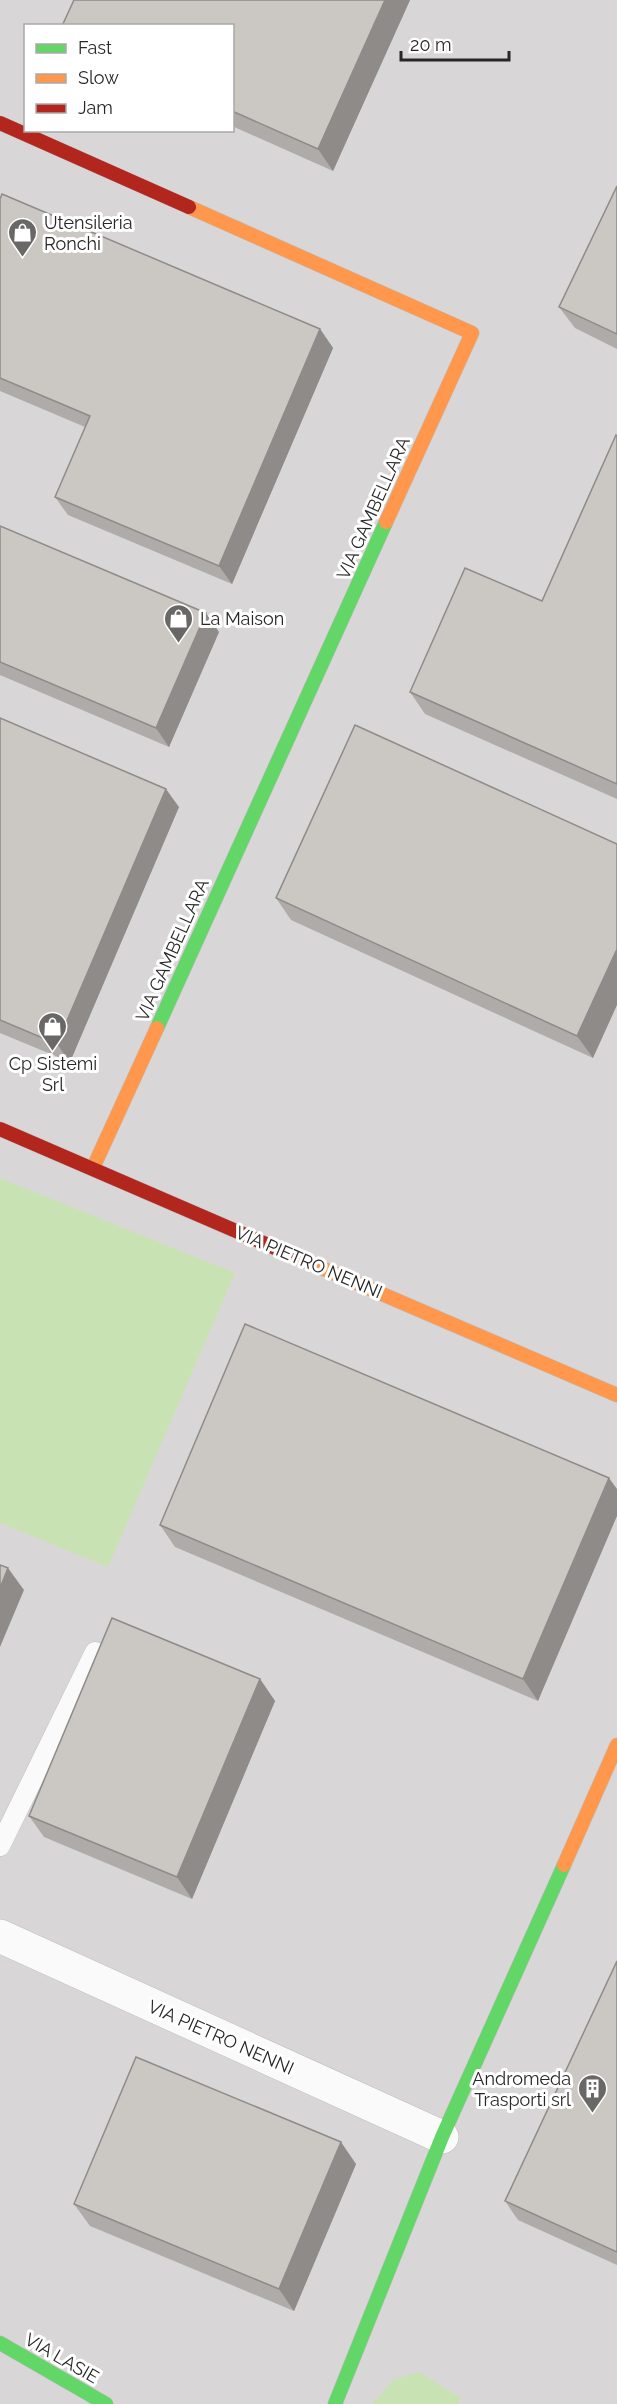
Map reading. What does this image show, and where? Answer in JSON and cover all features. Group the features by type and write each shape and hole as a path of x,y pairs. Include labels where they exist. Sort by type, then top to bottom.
{"street":[{"name":"VIA GAMBELLARA","path":"0,123 472,333 93,1168"},
{"name":"VIA PIETRO NENNI","path":"0,1129 617,1395"},
{"path":"335,2404 442,2137 617,1745"},
{"name":"VIA PIETRO NENNI","path":"0,1936 442,2137"},
{"name":"VIA LASIE","path":"0,2343 106,2404"}],"lane":[{"path":"0,1846 95,1652"}],"shaded area":[{"path":"0,0 617,0 617,2404 0,2404"}],"green space":[{"path":"0,1178 235,1273 108,1567 0,1523"},
{"path":"419,2372 461,2398 458,2404 373,2404 394,2379"}],"building":[{"path":"74,0 385,0 318,149 234,112 234,24 63,24"},
{"path":"617,186 617,334 559,307"},
{"path":"2,194 320,329 219,566 55,497 90,416 0,378 0,199"},
{"path":"616,435 617,784 410,692 465,568 542,601"},
{"path":"0,526 206,613 156,728 0,662"},
{"path":"0,718 166,789 57,1044 0,1020"},
{"path":"355,725 617,844 617,949 577,1036 276,898"},
{"path":"245,1324 609,1478 523,1679 160,1525"},
{"path":"0,1565 8,1568 0,1588"},
{"path":"112,1618 260,1679 177,1877 29,1816"},
{"name":"Andromeda Trasporti srl","path":"617,1961 617,2252 505,2201"},
{"path":"136,2057 341,2142 279,2289 74,2204"}],"traffic: fast":[{"path":"157,1028 386,522"},
{"path":"335,2404 442,2137 564,1865"},
{"path":"0,2343 106,2404"}],"traffic: slow":[{"path":"189,207 472,333 386,522"},
{"path":"93,1168 157,1028"},
{"path":"289,1254 617,1395"},
{"path":"564,1865 617,1745"}],"traffic: jam":[{"path":"0,123 189,207"},
{"path":"0,1129 289,1254"}],"place":[{"name":"Utensileria Ronchi","path":"23,258"},
{"name":"La Maison","path":"179,644"},
{"name":"Cp Sistemi Srl","path":"53,1052"},
{"name":"Andromeda Trasporti srl","path":"592,2114"}]}
